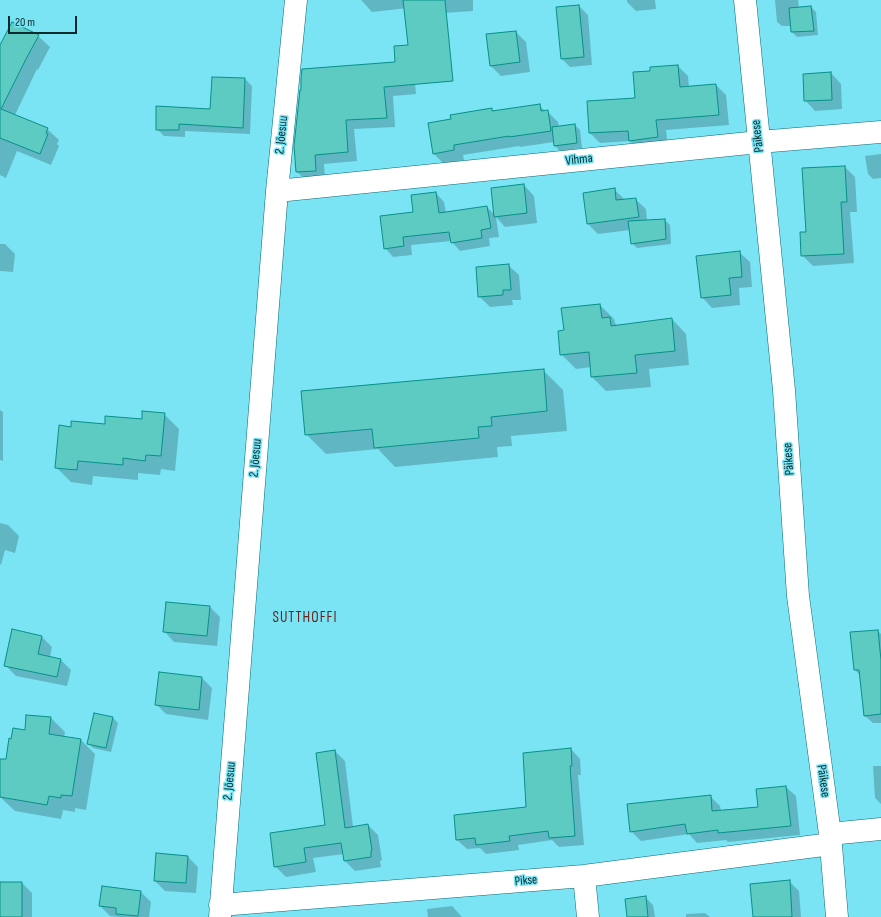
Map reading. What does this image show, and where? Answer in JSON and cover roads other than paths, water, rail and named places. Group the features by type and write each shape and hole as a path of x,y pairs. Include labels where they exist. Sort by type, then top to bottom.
{"street":[{"name":"2. Jõesuu","path":"220,911 277,191 296,0"},
{"name":"Päikese","path":"745,0 784,390 798,596 830,839 837,917"},
{"name":"Vihma","path":"277,191 759,142 881,132"},
{"name":"Pikse","path":"220,911 584,876 830,839 881,829"},
{"path":"584,876 588,917"}],"district":[{"name":"SUTTHOFFI","path":"305,618"}]}
